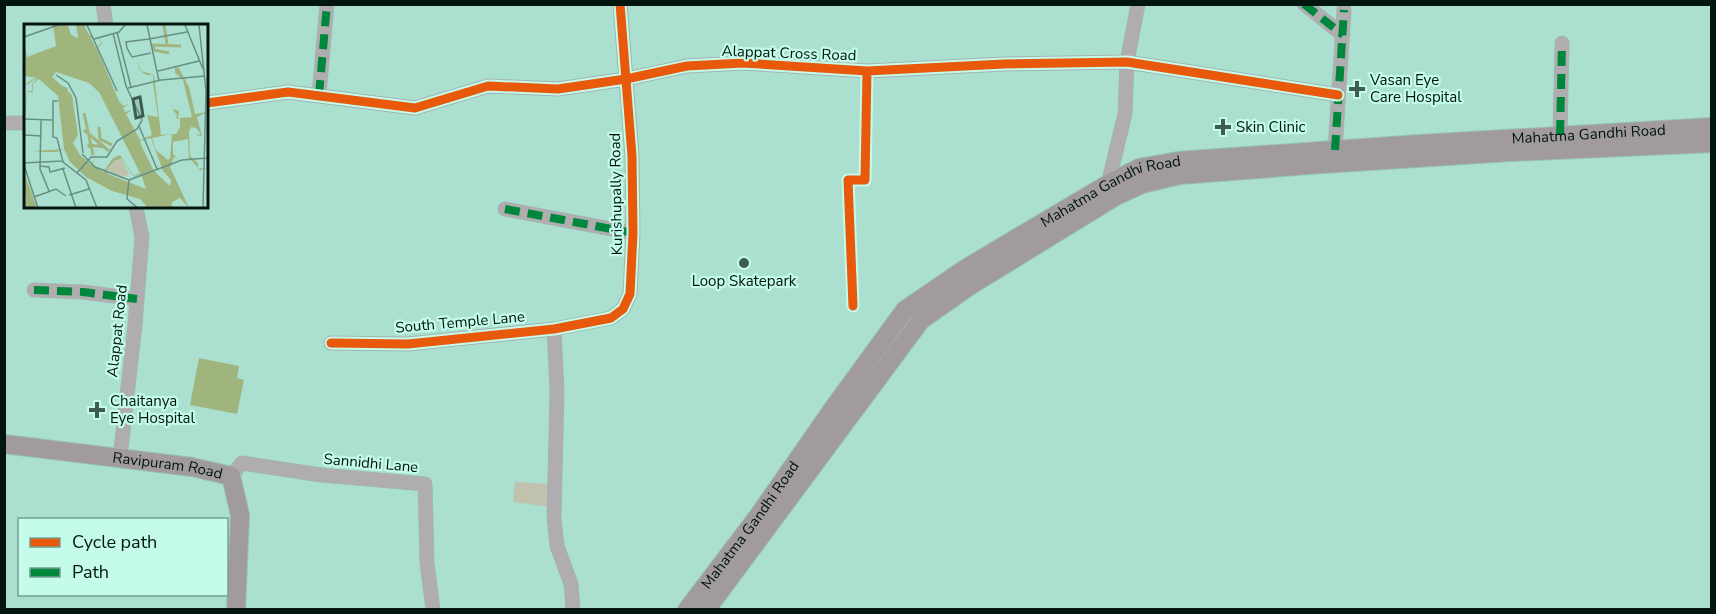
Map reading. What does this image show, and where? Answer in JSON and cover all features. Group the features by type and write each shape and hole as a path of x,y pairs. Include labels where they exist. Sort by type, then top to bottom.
{"main road":[{"name":"Mahatma Gandhi Road","path":"687,609 759,515 905,310 965,269 1112,190 1180,175 1506,146 1560,135 1712,126"},
{"name":"Mahatma Gandhi Road","path":"706,609 921,320 1112,190 1138,168 1178,161 1335,150 1712,143"},
{"name":"Ravipuram Road","path":"4,444 192,467 231,476 240,515 236,609"}],"street":[{"path":"103,4 106,24"},
{"path":"319,95 327,4"},
{"name":"Kurishupally Road","path":"554,328 611,318 623,309 630,294 633,233 632,156 620,4"},
{"path":"1112,190 1125,114 1127,62 1138,4"},
{"path":"1304,4 1343,35"},
{"path":"1335,150 1344,10"},
{"path":"1560,135 1563,43"},
{"name":"Alappat Cross Road","path":"208,103 288,92 416,108 488,86 558,89 626,79 687,66 743,63 867,71 1004,64 1127,62 1338,95"},
{"path":"4,123 24,123"},
{"name":"Alappat Road","path":"120,458 142,237 136,208"},
{"path":"505,209 633,233"},
{"path":"34,290 83,292 137,299"},
{"path":"554,328 557,391 554,518 557,546 571,584 573,609"},
{"name":"South Temple Lane","path":"332,343 408,344 554,328"},
{"name":"Sannidhi Lane","path":"231,476 242,464 321,475 424,484 427,563 434,609"}],"shaded area":[{"path":"199,358 239,366 237,378 244,380 237,414 190,405"},
{"path":"515,482 550,484 551,507 513,502"}],"marked path":[{"path":"319,95 327,4"},
{"path":"1304,4 1343,35"},
{"path":"1335,150 1344,10"},
{"path":"1560,135 1562,43"},
{"path":"505,209 633,233"},
{"path":"34,290 83,292 137,299"}],"cycle path":[{"path":"331,343 408,344 554,329 611,318 623,309 630,294 633,233 632,156 620,4"},
{"path":"208,103 288,92 415,108 488,86 558,89 626,79 687,66 743,63 867,71 1004,64 1127,62 1338,95"},
{"path":"853,306 848,180 865,180 867,71"}],"place":[{"name":"Vasan Eye Care Hospital","path":"1357,89"},
{"name":"Skin Clinic","path":"1223,127"},
{"name":"Loop Skatepark","path":"744,263"},
{"name":"Chaitanya Eye Hospital","path":"97,410"}]}
